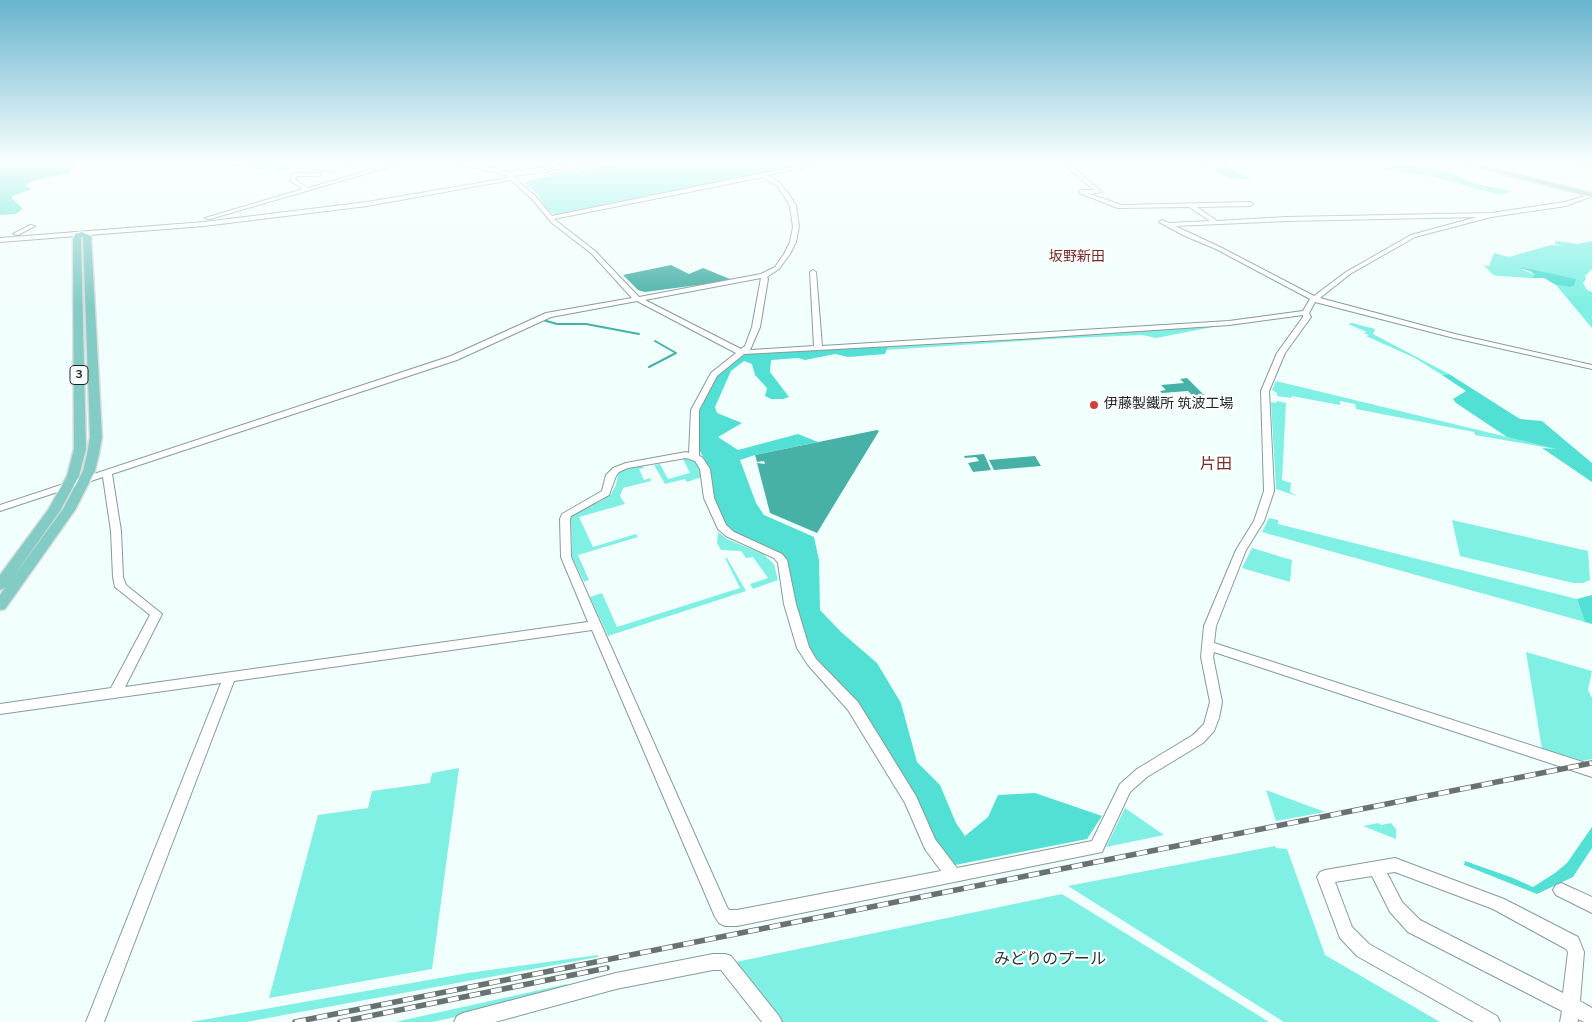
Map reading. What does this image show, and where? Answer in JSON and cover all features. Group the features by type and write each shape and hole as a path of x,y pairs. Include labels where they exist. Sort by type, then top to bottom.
{"main road":[{"name":"3","path":"0,585 54,511 73,476 80,449 77,240 78,236 82,234 87,236 96,437 89,471 69,510 0,605"}],"street":[{"path":"197,224 200,220 236,210"},
{"path":"3,238 82,234 197,224 319,210"},
{"path":"543,210 550,218 593,252 636,298 713,336 734,350 742,352 918,344 1229,323 1305,313"},
{"path":"550,218 591,210"},
{"path":"0,508 454,358 549,315 762,276 777,268 793,242 796,227 794,210"},
{"path":"1197,210 1215,222"},
{"path":"954,875 930,844 911,800 853,706 812,662 803,648 790,604 783,563 778,556 730,534 722,527 710,498 705,470 699,459 686,455 626,466 616,470 611,475 606,493 567,514 565,519 566,557 720,912 726,918 737,918 1097,847 1125,788 1142,773 1198,739 1209,727 1213,718 1216,702 1207,657 1210,626 1241,550 1259,521 1267,502 1269,491 1264,391 1280,353 1307,317 1305,313 1314,299 1348,272 1413,236 1491,215 1527,210"},
{"path":"1491,215 1295,218 1164,224 1218,248 1314,299 1454,336 1592,367"},
{"path":"3,238 32,226"},
{"path":"16,234 64,229"},
{"path":"813,272 818,348"},
{"path":"694,456 695,410 714,375 748,348 756,327 765,279 762,276"},
{"path":"107,473 116,531 118,577 121,587 156,614 116,693"},
{"path":"0,709 595,625"},
{"path":"1209,646 1592,771"},
{"path":"95,1022 230,676"},
{"path":"1491,1022 1363,950 1346,932 1325,877 1395,865 1403,867 1498,904 1572,943 1576,952 1570,1014"},
{"path":"1376,868 1396,907 1414,926 1570,1014 1592,1017"},
{"path":"1561,890 1592,905"},
{"path":"463,1022 616,981 713,962 724,962 773,1022"}],"green space":[{"path":"548,210 584,210 563,214 555,214"},
{"path":"1556,241 1577,244 1592,241 1592,269 1585,276 1586,279 1583,283 1587,290 1592,292 1592,328 1556,285 1574,286 1575,279 1531,269 1521,269 1535,275 1531,278 1493,275 1484,265 1489,266 1494,253 1509,257 1551,245 1563,246 1555,244"},
{"path":"1352,323 1375,329 1373,334 1449,374 1442,375 1415,358 1366,336 1369,335 1364,333 1367,332 1348,324"},
{"path":"1213,327 1156,338 1142,335 1051,339 886,350 888,346"},
{"path":"1276,381 1561,450 1475,435 1474,432 1356,409 1355,404 1340,401 1340,405 1292,396 1291,398 1277,396 1277,393 1272,390"},
{"path":"1277,401 1286,403 1282,480 1291,483 1290,492 1297,496 1276,489 1271,402 1276,403"},
{"path":"683,459 695,461 702,471 702,477 687,482 685,479 665,484 654,465 660,464 668,479 690,473"},
{"path":"641,465 644,468 639,469 644,480 650,478 651,481 623,488 620,496 625,504 579,517 593,547 636,534 638,537 578,555 589,580 584,582 572,557 571,517 611,494 616,485 618,474 626,468"},
{"path":"1269,518 1278,520 1278,524 1577,599 1585,622 1262,532"},
{"path":"1452,520 1588,551 1590,580 1583,583 1573,583 1460,556"},
{"path":"718,532 727,539 763,554 774,564 778,580 753,589 750,584 768,578 753,557 746,558 741,551 721,550 717,543"},
{"path":"1252,548 1292,560 1290,582 1242,568"},
{"path":"725,558 727,558 746,591 608,636 590,597 602,593 617,627 740,588"},
{"path":"1526,652 1592,671 1588,690 1592,698 1592,759 1582,761 1542,749"},
{"path":"459,768 432,969 269,998 318,815 368,808 372,791 430,783 432,773"},
{"path":"1266,790 1325,812 1276,821"},
{"path":"1125,808 1164,835 1106,847"},
{"path":"1379,823 1381,825 1391,823 1396,829 1396,839 1363,826"},
{"path":"1275,846 1276,848 1287,849 1325,955 1440,1022 1284,1022 1068,886"},
{"name":"みどりのプール","path":"1062,894 1269,1022 783,1022 736,962"},
{"path":"598,955 598,957 246,1022 191,1022 468,973"},
{"path":"567,984 567,988 465,1015 432,1022 395,1022"}],"shaded area":[{"path":"0,210 22,210 15,214 0,215"},
{"path":"671,265 689,274 703,268 730,279 728,281 645,292 638,290 623,275"},
{"path":"1518,268 1576,279 1574,286 1556,285 1544,278 1531,278 1535,275 1530,271"},
{"path":"888,346 885,354 848,357 835,354 805,360 798,358 771,360 770,372 789,397 783,399 771,399 765,396 767,388 755,375 752,364 744,361 731,371 715,407 717,413 742,423 718,437 738,450 798,434 818,442 740,460 756,503 764,515 814,537 819,560 820,610 841,632 877,663 901,703 917,762 940,785 956,823 965,836 988,817 998,795 1035,793 1102,816 1087,839 955,865 944,855 858,706 814,655 809,646 793,596 786,557 734,533 725,525 717,507 712,490 710,469 697,446 698,410 717,376 745,354"},
{"path":"1449,374 1520,419 1542,421 1592,463 1592,482 1542,448 1556,449 1507,437 1456,403 1453,399 1466,391 1442,375"},
{"path":"1187,378 1204,395 1193,396 1188,391 1162,393 1160,391 1166,390 1161,385 1184,383 1180,379"},
{"path":"879,431 817,533 770,513 757,463 765,464 764,461 757,462 755,455"},
{"path":"984,454 991,470 973,472 968,463 979,461 976,457 965,458 964,456"},
{"path":"1035,456 1041,466 994,470 989,460"},
{"path":"1592,595 1592,624 1585,622 1577,599"},
{"path":"1592,827 1592,848 1573,877 1537,894 1464,865 1465,861 1533,887 1567,863"}],"waterway":[{"path":"543,320 557,324 586,324 639,334"},
{"path":"649,367 676,353 655,341"}],"railway":[{"path":"295,1022 1592,763"},
{"path":"340,1022 607,968"}],"place":[{"name":"伊藤製鐵所 筑波工場","path":"1094,405"}],"district":[{"name":"坂野新田","path":"1077,258"},
{"name":"片田","path":"1216,465"}]}
